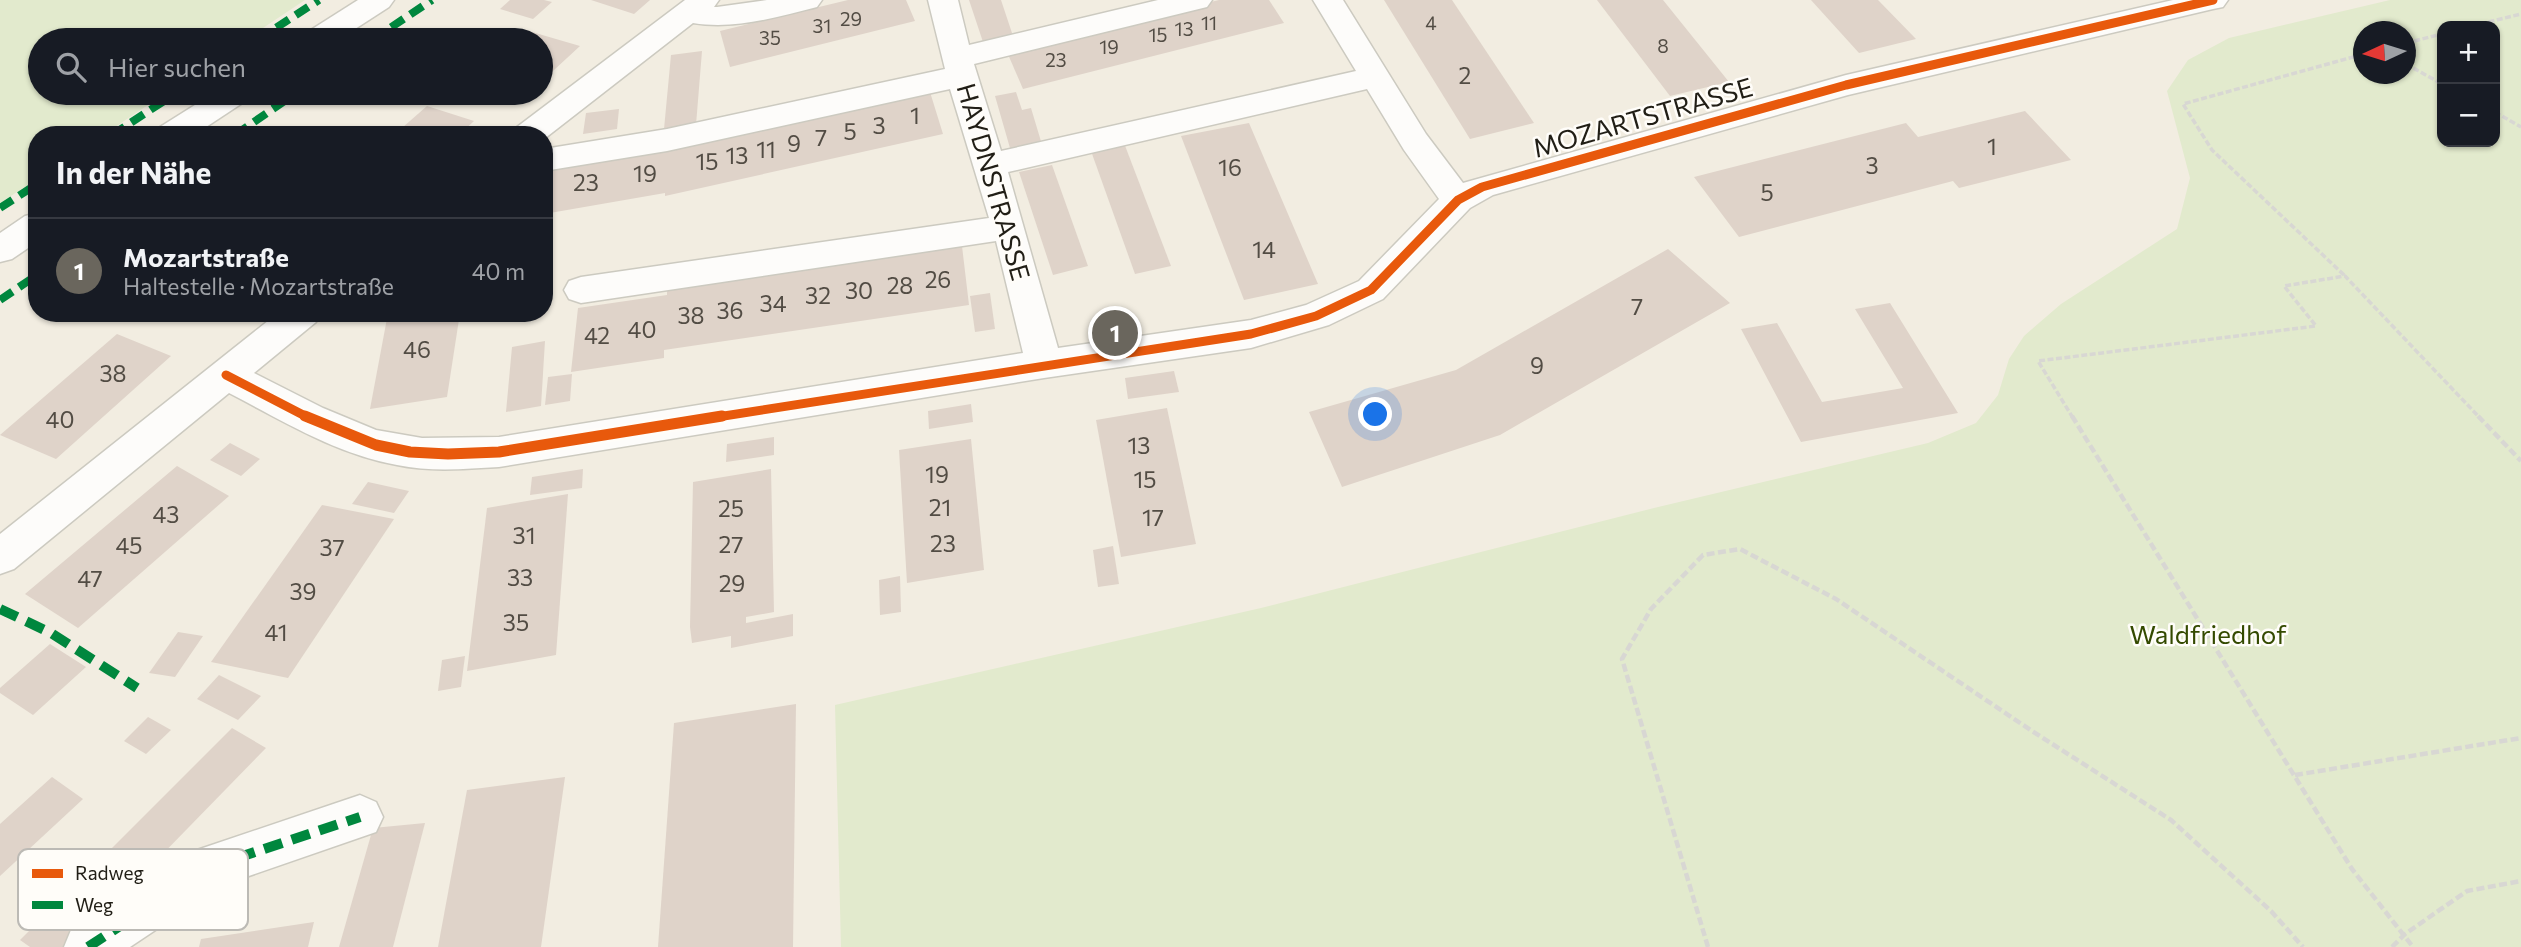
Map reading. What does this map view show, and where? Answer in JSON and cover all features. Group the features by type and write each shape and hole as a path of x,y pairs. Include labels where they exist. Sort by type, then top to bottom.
{"street":[{"path":"336,28 379,0"},
{"path":"540,126 696,7 707,17 733,16 807,0"},
{"name":"HAYDNSTRASSE","path":"943,0 959,67 1009,227 1044,363"},
{"path":"553,159 678,138 959,67 1197,0"},
{"path":"1328,0 1415,142 1458,200"},
{"name":"MOZARTSTRASSE","path":"226,375 345,433 377,445 399,450 451,453 499,452 1044,363 1251,334 1316,316 1371,290 1458,200 1482,187 1846,85 2213,0"},
{"path":"989,165 1375,77"},
{"path":"185,126 217,105"},
{"path":"581,290 1009,227"},
{"path":"0,250 28,231"},
{"path":"0,557 292,322"},
{"path":"248,854 360,817"},
{"path":"88,947 114,930"}],"path":[{"path":"2492,21 2521,14"},
{"path":"2416,40 2437,35"},
{"path":"2353,57 2183,104 2212,150 2345,276 2521,461"},
{"path":"2416,69 2437,80"},
{"path":"2500,115 2521,127"},
{"path":"2345,276 2284,286 2316,326 2038,361 2352,869 2413,947"},
{"path":"1708,947 1622,659 1651,609 1703,555 1740,549 1836,599 2171,821 2271,911 2303,947"},
{"path":"2295,775 2521,738"},
{"path":"2392,947 2405,934 2467,891 2521,881"}],"green space":[{"path":"0,0 305,0 263,28 28,28 28,105 148,105 116,126 28,126 28,185 0,203"},
{"name":"Waldfriedhof","path":"2390,0 2521,0 2521,947 841,947 835,705 1261,608 1654,508 1928,443 1976,423 1998,395 2009,359 2024,336 2061,304 2177,229 2190,178 2167,91 2188,60 2229,38"}],"building":[{"path":"510,0 552,2 533,19 500,9"},
{"path":"591,0 650,0 634,14"},
{"path":"848,0 906,0 915,21 730,67 720,31"},
{"path":"969,0 1001,0 1013,36 983,42"},
{"path":"1219,0 1269,0 1284,23 1023,89 1007,52"},
{"path":"1384,0 1452,0 1534,123 1470,139"},
{"path":"1597,0 1663,0 1729,82 1670,96"},
{"path":"1811,0 1878,0 1916,39 1859,53"},
{"path":"553,38 580,46 553,71"},
{"path":"702,51 696,125 664,129 671,55"},
{"path":"930,92 943,134 665,196 665,193 553,212 553,165"},
{"path":"1016,92 1022,110 1031,108 1043,148 1012,155 995,96"},
{"path":"427,106 474,121 469,126 404,126"},
{"path":"619,109 617,129 583,134 586,113"},
{"path":"2025,111 2071,160 1959,188 1953,181 1739,237 1694,177 1906,123 1918,137"},
{"path":"1249,123 1318,284 1244,300 1181,136"},
{"path":"1124,143 1171,266 1135,274 1091,151"},
{"path":"1052,165 1088,266 1053,275 1019,172"},
{"path":"962,246 969,305 664,350 664,358 571,372 578,308 667,295 667,289"},
{"path":"1668,249 1730,303 1500,435 1342,487 1309,412 1456,370"},
{"path":"990,293 995,329 975,332 970,296"},
{"path":"1890,303 1958,413 1801,442 1741,329 1777,323 1822,402 1903,388 1855,309"},
{"path":"386,322 459,322 447,397 370,409"},
{"path":"117,334 171,356 56,459 0,435"},
{"path":"545,341 541,406 506,412 512,347"},
{"path":"1174,371 1179,392 1128,399 1125,378"},
{"path":"572,374 570,401 545,405 548,377"},
{"path":"971,404 973,422 929,429 928,411"},
{"path":"1167,408 1196,544 1121,557 1096,420"},
{"path":"774,437 774,455 726,462 727,444"},
{"path":"971,439 984,570 907,583 899,450"},
{"path":"230,443 260,459 241,476 210,460"},
{"path":"177,466 229,496 78,628 25,594"},
{"path":"583,469 582,488 530,495 532,477"},
{"path":"771,469 774,612 746,617 746,623 793,614 793,636 731,648 731,636 692,643 693,482"},
{"path":"368,482 409,491 394,513 352,504"},
{"path":"568,494 556,655 467,671 487,508"},
{"path":"322,505 394,519 288,678 211,662"},
{"path":"1113,546 1119,584 1098,587 1093,550"},
{"path":"900,576 901,612 880,615 879,580"},
{"path":"178,632 203,636 175,677 149,673"},
{"path":"50,644 86,667 33,715 0,693 0,688"},
{"path":"465,656 461,687 438,691 442,660"},
{"path":"219,675 261,696 238,720 197,699"},
{"path":"796,704 793,947 658,947 674,723"},
{"path":"148,717 171,730 146,754 124,741"},
{"path":"232,728 266,748 168,849 111,849"},
{"path":"52,777 83,799 29,849 18,849 18,859 0,876 0,824"},
{"path":"565,777 541,947 438,947 467,790"},
{"path":"425,823 393,947 339,947 373,828"},
{"path":"314,922 308,947 199,947 201,939"},
{"path":"30,930 89,930 72,947 30,947 20,940"}],"marked path":[{"path":"276,28 319,0"},
{"path":"390,28 432,0"},
{"path":"126,126 158,105"},
{"path":"248,126 279,105"},
{"path":"0,208 28,190"},
{"path":"0,300 28,281"},
{"path":"0,609 51,633 137,688"},
{"path":"248,854 360,817"},
{"path":"88,947 114,930"}],"cycle path":[{"path":"226,375 332,429 376,445 422,453 499,452 1044,364 1251,334 1316,316 1371,290 1458,200 1482,187 1846,85 2213,0"}],"place":[{"name":"Mozartstraße","path":"1115,333"}]}
